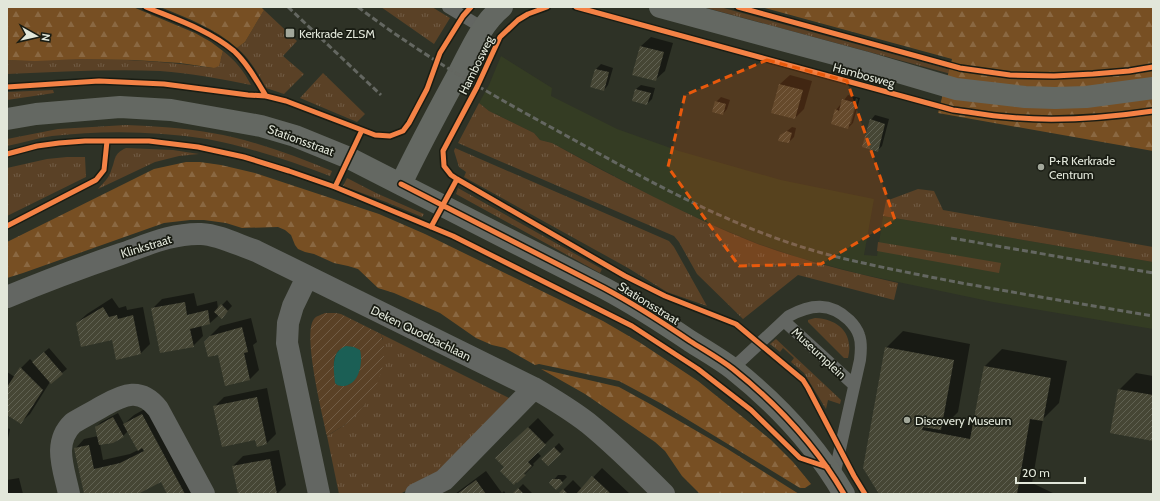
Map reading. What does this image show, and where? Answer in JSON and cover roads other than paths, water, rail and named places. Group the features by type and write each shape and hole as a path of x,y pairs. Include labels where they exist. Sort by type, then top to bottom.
{"main road":[{"name":"Hambosweg","path":"401,184 422,141 483,28 502,7"},
{"name":"Hambosweg","path":"660,7 864,62 956,89 1025,97 1055,98 1086,97 1153,88"},
{"name":"Stationsstraat","path":"7,119 44,113 120,107 158,109 261,126 295,136 349,158 616,294 732,369 770,402 789,421 839,485"}],"street":[{"name":"Klinkstraat","path":"7,297 73,270 165,238 183,235 201,234 218,237 256,251 307,277"},
{"name":"Deken Quodbachlaan","path":"307,277 534,388 563,405 588,423 628,458 664,494"},
{"path":"307,277 293,306 290,317 287,343 319,494"},
{"path":"416,494 444,480 534,388"},
{"path":"69,494 60,453 62,438 67,429 73,423 119,397 131,394 140,395 148,399 158,409 204,494"}],"lane":[{"path":"448,7 483,28"},
{"name":"Museumplein","path":"732,369 789,316 808,307 834,309 845,316 854,325 860,341 860,360 854,385 839,485"},
{"name":"Museumplein","path":"784,321 854,385"}],"water":[{"path":"346,346 354,347 360,350 361,360 359,372 354,381 344,386 340,386 335,383 334,362 337,352"}],"railway":[{"path":"288,7 381,95"},
{"path":"358,7 410,44 464,78 520,110 669,191 733,221 766,234 833,256 879,267 956,282 1153,316"},
{"path":"951,238 1153,273"}],"place":[{"name":"Kerkrade ZLSM","path":"290,33"},
{"name":"P+R Kerkrade Centrum","path":"1041,167"},
{"name":"Discovery Museum","path":"907,420"}]}
